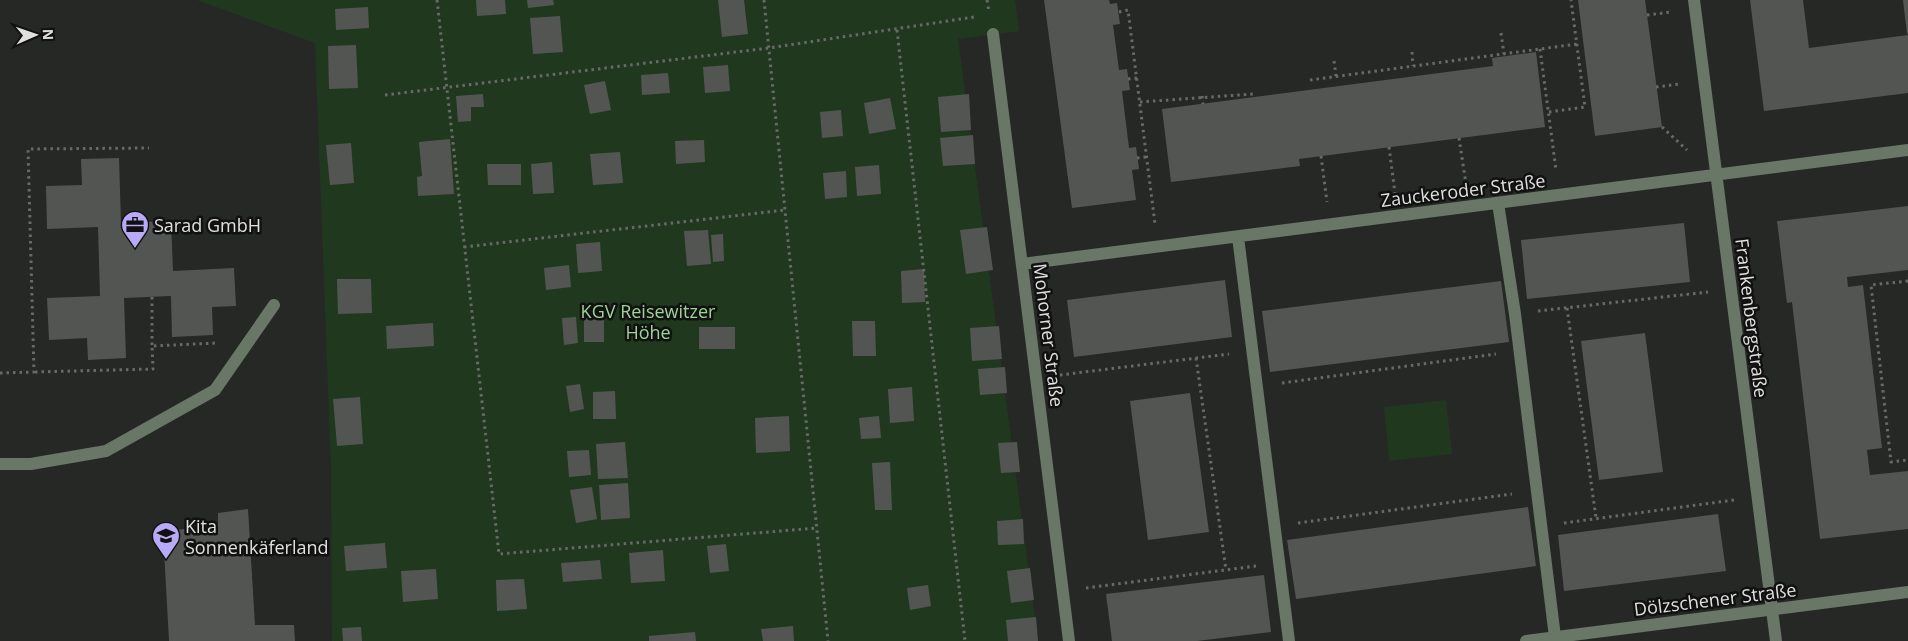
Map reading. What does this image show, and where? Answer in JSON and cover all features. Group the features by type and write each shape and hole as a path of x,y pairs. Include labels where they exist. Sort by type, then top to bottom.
{"street":[{"name":"Frankenbergstraße","path":"1694,0 1776,641"},
{"name":"Mohorner Straße","path":"993,34 1069,641"},
{"name":"Zauckeroder Straße","path":"1022,264 1908,150"},
{"path":"1498,203 1515,314 1539,526 1555,637"},
{"path":"1238,237 1289,641"},
{"path":"0,464 31,464 106,452 215,390 274,305"},
{"name":"Dölzschener Straße","path":"1526,641 1908,592"}],"path":[{"path":"437,0 499,554 817,528"},
{"path":"764,0 828,641"},
{"path":"1549,112 1585,107 1571,0"},
{"path":"1119,12 1128,10 1158,247"},
{"path":"385,95 769,48 898,30 990,14"},
{"path":"1647,15 1654,14"},
{"path":"898,30 965,641"},
{"path":"1501,32 1504,54"},
{"path":"1310,80 1577,44"},
{"path":"1540,49 1560,195"},
{"path":"1412,52 1413,66"},
{"path":"1334,61 1336,76"},
{"path":"1128,79 1137,78"},
{"path":"1656,87 1662,86"},
{"path":"1140,102 1202,96 1223,97 1253,94 1253,97"},
{"path":"1202,96 1203,104"},
{"path":"1662,127 1680,143"},
{"path":"1459,138 1470,207"},
{"path":"1389,147 1398,216"},
{"path":"34,372 28,149 150,148"},
{"path":"1321,156 1330,225"},
{"path":"1137,158 1146,157"},
{"path":"464,247 786,210"},
{"path":"1908,281 1871,286 1891,462 1908,460"},
{"path":"1515,314 1731,289"},
{"path":"0,373 153,369 152,297"},
{"path":"1567,308 1596,518"},
{"path":"152,346 248,343"},
{"path":"1036,378 1252,351"},
{"path":"1257,386 1519,351"},
{"path":"1196,358 1226,570"},
{"path":"1275,526 1535,491"},
{"path":"1539,526 1757,497"},
{"path":"1063,592 1279,563"}],"green space":[{"name":"KGV Reisewitzer Höhe","path":"197,0 1015,0 1019,31 958,39 1038,641 332,641 331,468 315,43"},
{"path":"1446,400 1452,454 1389,461 1384,407"}],"building":[{"path":"476,0 505,0 506,14 477,16"},
{"path":"527,0 553,0 554,5 528,8"},
{"path":"718,0 744,0 748,34 722,37"},
{"path":"1044,0 1109,0 1110,4 1117,3 1120,24 1113,25 1119,70 1127,69 1130,90 1122,91 1129,148 1136,147 1139,169 1132,170 1136,200 1072,208"},
{"path":"1578,0 1645,0 1662,127 1595,136"},
{"path":"1750,0 1803,0 1809,48 1908,35 1908,93 1764,111"},
{"path":"1903,0 1908,0 1908,34 1907,34"},
{"path":"368,7 369,28 336,30 335,9"},
{"path":"560,16 563,52 533,54 530,18"},
{"path":"356,45 358,88 329,89 328,46"},
{"path":"1536,52 1545,127 1299,159 1300,166 1171,182 1162,109 1493,66 1492,58"},
{"path":"728,65 730,91 705,93 703,67"},
{"path":"668,73 670,93 642,95 641,75"},
{"path":"605,81 611,110 590,114 584,85"},
{"path":"483,94 484,107 471,107 471,121 458,122 456,96"},
{"path":"969,94 971,130 941,132 938,97"},
{"path":"890,98 896,129 869,134 864,103"},
{"path":"841,110 843,136 822,138 820,112"},
{"path":"973,135 975,164 943,166 940,138"},
{"path":"450,139 454,194 418,196 417,177 422,176 419,142"},
{"path":"704,140 705,162 676,164 675,141"},
{"path":"351,143 354,183 330,185 326,145"},
{"path":"620,152 623,183 593,185 590,154"},
{"name":"Sarad GmbH","path":"119,158 121,223 171,221 173,271 234,268 236,306 212,307 213,335 172,337 171,296 124,298 126,358 88,360 87,338 49,340 47,298 100,296 98,227 47,229 46,186 82,185 81,159"},
{"path":"552,162 554,193 533,194 531,164"},
{"path":"487,164 521,164 521,185 488,185"},
{"path":"879,165 881,194 857,196 855,167"},
{"path":"846,171 847,197 825,199 823,173"},
{"path":"1908,206 1908,270 1847,277 1848,287 1863,285 1882,448 1867,450 1870,475 1908,471 1908,529 1820,539 1792,302 1787,303 1777,221"},
{"path":"1684,223 1690,282 1527,299 1521,240"},
{"path":"987,227 993,270 966,274 960,230"},
{"path":"708,230 711,264 687,266 684,231"},
{"path":"723,234 724,261 713,262 711,235"},
{"path":"600,242 602,271 578,273 576,244"},
{"path":"569,265 571,287 546,290 544,268"},
{"path":"924,269 925,302 902,303 901,271"},
{"path":"337,279 371,279 372,313 338,314"},
{"path":"1225,280 1232,337 1074,357 1067,300"},
{"path":"1501,281 1509,342 1270,372 1262,311"},
{"path":"576,317 578,343 564,345 562,318"},
{"path":"584,318 604,318 604,342 584,342"},
{"path":"852,321 875,321 876,356 853,356"},
{"path":"433,323 434,346 387,349 386,326"},
{"path":"999,326 1002,359 972,361 970,328"},
{"path":"699,327 735,327 735,349 699,349"},
{"path":"1645,333 1663,472 1599,480 1581,341"},
{"path":"1005,367 1007,393 980,395 978,369"},
{"path":"580,384 584,409 570,412 566,386"},
{"path":"912,387 914,421 890,423 888,389"},
{"path":"615,391 616,419 593,419 593,392"},
{"path":"1190,393 1209,532 1148,540 1130,401"},
{"path":"360,397 363,444 337,446 333,399"},
{"path":"789,416 790,451 756,453 755,418"},
{"path":"879,416 881,438 861,439 859,418"},
{"path":"625,442 628,478 598,479 596,444"},
{"path":"1017,442 1020,472 1001,473 998,443"},
{"path":"589,450 591,475 569,477 567,451"},
{"path":"890,462 892,510 875,510 872,463"},
{"path":"628,483 630,518 601,520 599,485"},
{"path":"592,487 597,519 576,523 570,490"},
{"path":"1528,507 1536,566 1296,599 1287,540"},
{"path":"248,509 255,625 294,625 295,641 169,641 163,532 218,524 218,513"},
{"path":"1718,514 1726,571 1564,591 1558,535"},
{"path":"1023,519 1024,544 998,545 997,521"},
{"path":"385,543 387,568 346,571 344,546"},
{"path":"726,544 729,571 710,573 707,546"},
{"path":"663,550 665,581 631,583 629,553"},
{"path":"600,560 602,579 563,582 561,563"},
{"path":"1030,568 1034,600 1011,603 1007,571"},
{"path":"436,569 438,599 403,602 401,571"},
{"path":"1264,575 1271,632 1197,641 1112,641 1106,594"},
{"path":"524,579 527,609 497,611 496,580"},
{"path":"928,585 931,606 910,610 907,588"},
{"path":"1036,617 1038,641 1008,641 1006,620"},
{"path":"793,626 794,641 763,641 761,629"},
{"path":"361,627 362,641 343,641 342,628"},
{"path":"695,632 696,641 649,641 649,636"}],"place":[{"name":"Sarad GmbH","path":"135,249"},
{"name":"Kita Sonnenkäferland","path":"166,560"}]}
